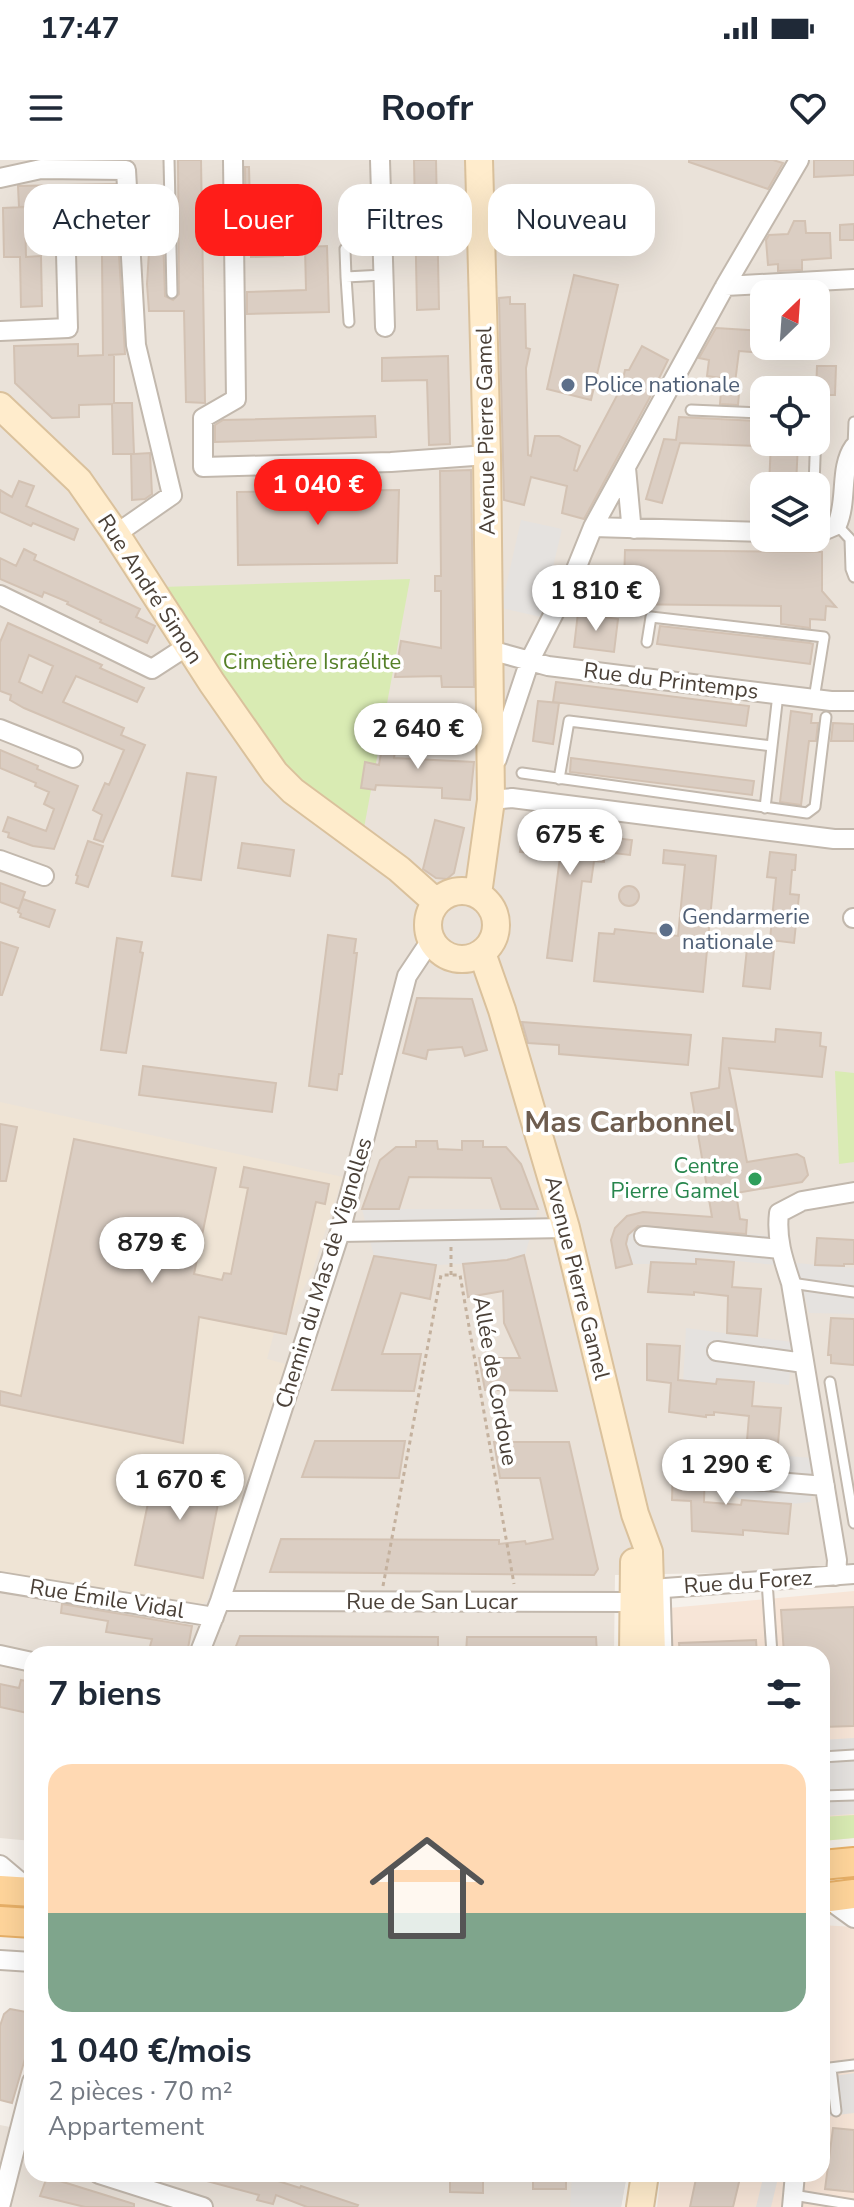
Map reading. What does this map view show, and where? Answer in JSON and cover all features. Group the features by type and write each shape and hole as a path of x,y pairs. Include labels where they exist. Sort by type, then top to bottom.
{"main road":[{"path":"830,1864 854,1862"},
{"path":"0,1890 24,1892"},
{"path":"830,1897 854,1894"},
{"path":"0,1921 24,1922"}],"street":[{"path":"233,160 236,399 203,418 203,467 391,462 487,455"},
{"path":"380,160 385,327"},
{"name":"Avenue Pierre Gamel","path":"478,894 491,788 479,160"},
{"path":"799,160 725,286 593,527 574,574 530,660 491,788 512,798 854,839"},
{"path":"0,178 41,169 126,170 136,345 172,495 116,534"},
{"path":"0,331 68,328 66,256"},
{"path":"725,286 854,279"},
{"name":"Rue André Simon","path":"0,406 79,481 275,773 293,791 399,869 436,902"},
{"path":"830,528 837,525 844,510 847,458 853,447"},
{"path":"626,468 634,529"},
{"path":"593,527 750,532"},
{"path":"574,574 606,540 634,529"},
{"path":"0,595 152,669 189,645"},
{"name":"Rue du Printemps","path":"490,650 548,666 814,699 854,701"},
{"path":"491,708 530,660"},
{"path":"0,729 73,758"},
{"path":"0,860 44,876"},
{"path":"464,890 478,894 492,906 497,922 494,940 482,953 469,959 454,958 441,952 431,940 428,927 436,902 449,893 464,890"},
{"name":"Chemin du Mas de Vignolles","path":"202,1646 340,1232 407,976 431,940"},
{"name":"Avenue Pierre Gamel","path":"482,953 502,1010 566,1228 635,1514 648,1596 651,1646"},
{"path":"845,1575 832,1533 791,1283 777,1231 779,1213 802,1201 854,1192"},
{"path":"340,1232 566,1228"},
{"path":"644,1236 780,1249"},
{"path":"717,1351 804,1363"},
{"path":"742,1479 825,1486"},
{"name":"Rue du Forez","path":"648,1596 845,1575"},
{"name":"Rue Émile Vidal","path":"0,1582 217,1609"},
{"name":"Avenue Pierre Gamel","path":"635,1646 648,1596"},
{"name":"Rue de San Lucar","path":"217,1609 648,1596"},
{"path":"0,1655 24,1660"},
{"path":"0,1865 24,1885"},
{"path":"830,1903 854,1918"},
{"path":"0,1960 24,1962"},
{"path":"0,2207 23,2150"},
{"path":"124,2182 203,2207"},
{"path":"640,2207 644,2182"}],"lane":[{"path":"169,160 172,293"},
{"path":"345,256 349,322"},
{"path":"346,277 383,275"},
{"path":"691,410 750,413"},
{"path":"853,447 854,422"},
{"path":"837,525 850,539 854,577"},
{"path":"647,642 651,617 824,637 814,699"},
{"path":"765,808 778,694"},
{"path":"522,773 807,813 815,807 826,717"},
{"path":"559,779 569,721 772,746"},
{"path":"791,1283 854,1292"},
{"path":"830,1382 854,1524 832,1533"},
{"path":"767,1581 771,1646"},
{"path":"648,1596 664,1646"},
{"path":"830,1756 854,1755"},
{"path":"830,1796 854,1795"},
{"path":"830,2068 854,2065"},
{"path":"830,2085 836,2111"},
{"path":"792,2201 854,2205"}],"path":[{"path":"451,1275 452,1230"},
{"name":"Allée de Cordoue","path":"380,1602 441,1275 460,1275 518,1602"}],"shaded area":[{"path":"0,160 854,160 854,1570 615,1575 614,1646 24,1646 24,1840 0,1838"},
{"path":"521,520 562,529 541,617 501,608"},
{"path":"0,1102 343,1177 312,1272 289,1318 286,1334 274,1333 267,1359 286,1364 207,1601 197,1608 0,1577"},
{"path":"362,1209 538,1209 525,1255 484,1263 436,1265 374,1256"},
{"path":"642,1226 769,1236 775,1265 708,1258 697,1259 696,1266 670,1261 670,1264 632,1264 626,1244 628,1235"},
{"path":"796,1263 854,1268 854,1314 809,1313"},
{"path":"686,1328 792,1342 789,1385 728,1378 717,1379 716,1386 683,1383"},
{"path":"711,1450 813,1458 811,1502 791,1504 742,1500 715,1486"},
{"path":"854,1591 854,1838 830,1840 830,1646 669,1646 669,1608"},
{"path":"854,1738 854,1814 830,1816 830,1740"},
{"path":"830,1926 854,1927 854,2207 657,2207 660,2182 830,2182"},
{"path":"854,2073 854,2113 830,2116 830,2077"},
{"path":"24,2075 24,2182 626,2182 621,2207 0,2207 0,2125 10,2127"},
{"path":"572,2182 626,2182 621,2207 570,2207"},
{"path":"762,2182 777,2182 771,2207 756,2207"}],"green space":[{"name":"Cimetière Israélite","path":"410,579 364,828 297,781 162,587"},
{"path":"835,1071 854,1073 854,1162 839,1164"},
{"path":"854,1815 854,1838 830,1840 830,1816"}],"building":[{"path":"178,160 201,160 201,184 195,184 195,256 203,256 205,403 186,402 184,311 149,311 149,256 164,256 165,296 173,300 179,294"},
{"path":"414,160 436,160 436,184 414,184"},
{"path":"689,160 773,160 783,163 768,189"},
{"path":"814,160 854,160 854,175 814,177"},
{"path":"245,167 249,167 249,184 245,184"},
{"path":"18,186 24,186 24,207 19,207"},
{"path":"24,207 24,256 41,256 42,306 21,307 20,257 4,257 3,208"},
{"path":"794,221 805,221 806,233 830,233 831,258 802,260 802,270 778,271 778,264 768,265 766,240 769,235 788,234"},
{"path":"854,224 854,240 840,240 840,225"},
{"path":"322,246 327,246 329,312 247,314 247,292 306,290 305,256 322,256"},
{"path":"102,256 119,256 125,354 108,355 114,355 114,403 132,403 134,454 150,453 152,494 145,499 132,500 131,454 113,454 112,404 79,405 79,417 52,418 15,383 14,346 78,344 78,356 103,355"},
{"path":"416,256 438,256 439,309 417,310"},
{"path":"574,275 618,285 591,400 547,389"},
{"path":"510,297 510,304 525,304 526,348 530,349 526,368 528,455 531,456 535,436 559,436 580,446 574,470 577,471 621,388 625,370 629,370 642,346 668,360 584,519 562,513 567,486 531,477 524,505 504,500 499,298"},
{"path":"716,328 750,330 750,352 739,351 735,383 740,383 738,405 720,404 722,378 707,376 709,360 699,358"},
{"path":"448,356 450,444 429,445 427,380 382,381 382,358"},
{"path":"817,366 836,366 835,395 830,395 830,376 817,376"},
{"path":"375,416 376,437 215,442 215,425 223,420"},
{"path":"679,417 750,421 750,446 680,443 662,503 646,499 664,439 676,440"},
{"path":"770,456 797,456 797,472 770,472"},
{"path":"471,470 474,687 442,687 441,676 395,677 401,641 441,648 441,591 435,591 435,576 441,576 440,471"},
{"path":"19,481 34,486 26,506 78,529 74,540 0,512 0,490 12,497"},
{"path":"399,490 397,563 238,565 237,492"},
{"path":"24,549 36,555 34,560 140,609 136,617 155,626 147,643 100,622 68,602 44,592 42,597 0,579 0,558 16,566"},
{"path":"625,550 822,552 822,591 836,607 826,606 825,620 810,619 810,628 781,624 781,606 619,604 612,595 624,583"},
{"path":"578,613 618,619 614,652 574,647"},
{"path":"8,623 102,665 100,668 144,688 137,702 76,676 63,702 124,728 121,735 145,745 103,842 94,839 102,815 93,810 105,783 109,785 124,750 10,700 11,695 0,691 0,642","holes":["29,655 53,666 42,693 19,682"]},
{"path":"660,626 810,643 813,644 810,664 657,644"},
{"path":"556,682 749,706 746,726 553,702"},
{"path":"538,701 559,703 553,744 533,741"},
{"path":"791,711 812,714 811,723 818,723 816,741 809,741 801,805 780,802"},
{"path":"386,723 399,725 394,758 474,762 470,800 442,798 442,788 376,785 375,790 361,788 365,762 379,765"},
{"path":"833,723 854,724 854,741 831,741"},
{"path":"0,750 78,786 54,849 33,846 8,837 9,833 3,831 8,817 46,831 54,809 44,804 49,792 0,768"},
{"path":"571,758 754,781 752,795 570,772"},
{"path":"187,773 216,777 201,880 172,876"},
{"path":"435,820 464,828 454,873 447,879 436,878 423,869"},
{"path":"523,827 632,840 630,855 605,852 604,862 594,861 591,882 582,881 572,961 547,958 560,857 520,852"},
{"path":"88,841 103,846 88,887 76,883 76,875"},
{"path":"242,843 294,850 290,876 238,868"},
{"path":"664,850 716,856 703,992 594,981 599,933 614,934 615,929 678,936 685,865 663,863"},
{"path":"770,852 796,855 790,894 799,895 794,943 770,940 776,878 767,877"},
{"path":"0,883 25,892 19,909 0,902"},
{"path":"629,886 636,889 639,896 636,903 629,906 622,903 619,896 622,889"},
{"path":"23,899 55,910 49,927 20,917 18,912"},
{"path":"328,935 356,939 354,953 357,953 342,1074 339,1074 337,1090 309,1086"},
{"path":"117,938 142,942 140,952 143,953 126,1053 101,1050"},
{"path":"748,939 775,941 770,989 743,986"},
{"path":"0,942 18,948 2,995 0,995"},
{"path":"417,998 472,999 487,1050 465,1056 462,1047 428,1050 426,1059 403,1053"},
{"path":"522,1022 691,1035 688,1065 559,1054 559,1045 528,1043"},
{"path":"776,1029 821,1033 820,1046 826,1047 822,1077 729,1068 747,1162 797,1154 804,1158 808,1175 802,1182 736,1193 740,1219 747,1220 746,1234 638,1226 628,1235 626,1244 632,1264 616,1268 611,1240 615,1228 627,1216 643,1212 712,1217 691,1093 719,1088 723,1038 775,1042"},
{"path":"143,1066 276,1083 272,1112 139,1095"},
{"path":"0,1124 17,1127 6,1181 0,1181"},
{"path":"74,1139 216,1168 194,1274 222,1280 224,1273 231,1274 248,1188 240,1187 244,1167 329,1184 325,1204 316,1202 286,1334 199,1317 183,1443 0,1405 0,1391 21,1396"},
{"path":"416,1141 437,1141 438,1149 462,1150 462,1141 483,1141 483,1147 506,1147 521,1164 538,1209 501,1209 491,1178 409,1177 399,1209 362,1209 380,1160 396,1147 416,1147"},
{"path":"817,1238 854,1240 854,1264 815,1265"},
{"path":"524,1255 557,1391 485,1390 479,1358 520,1358 504,1323 503,1291 468,1297 463,1264 507,1260"},
{"path":"374,1256 436,1265 430,1299 401,1293 382,1354 421,1354 414,1391 332,1390"},
{"path":"696,1259 734,1262 732,1287 761,1289 757,1336 727,1333 728,1296 648,1292 651,1262 696,1264"},
{"path":"831,1318 854,1319 854,1365 831,1363 831,1355 828,1355"},
{"path":"647,1344 680,1346 678,1380 716,1384 717,1379 754,1382 752,1406 781,1408 777,1455 746,1453 749,1416 714,1412 714,1415 706,1417 669,1412 671,1383 647,1380"},
{"path":"315,1441 405,1441 399,1478 302,1477"},
{"path":"494,1442 569,1442 598,1569 594,1575 270,1572 281,1539 499,1540 499,1544 525,1541 526,1544 553,1539 540,1478 500,1478"},
{"path":"200,1461 218,1465 215,1482 222,1484 203,1578 135,1565 155,1470 196,1478"},
{"path":"673,1463 705,1465 704,1502 741,1505 742,1500 791,1504 788,1534 743,1530 743,1535 692,1531 691,1501 672,1500"},
{"path":"62,1604 192,1626 188,1646 150,1646 152,1639 106,1632 108,1621 61,1613"},
{"path":"854,1607 854,1726 830,1727 830,1646 783,1646 781,1610"},
{"path":"240,1636 438,1637 438,1646 236,1646"},
{"path":"467,1637 596,1637 597,1646 466,1646"},
{"path":"756,1640 756,1646 679,1646 679,1643"},
{"path":"21,1680 24,1681 24,1712 0,1707 0,1684 19,1688"},
{"path":"10,2009 24,2012 24,2062 12,2103 0,2100 0,2026 4,2014"},
{"path":"833,2128 854,2130 854,2192 825,2189 826,2182 830,2182"},
{"path":"45,2182 63,2182 134,2204 134,2207 85,2207 40,2196"},
{"path":"211,2182 281,2182 358,2205 307,2207 276,2195 273,2204 257,2200 259,2195"},
{"path":"450,2182 483,2182 483,2193 450,2192"},
{"path":"533,2182 566,2182 566,2189 533,2189"},
{"path":"695,2182 739,2182 733,2207 690,2207"}],"place":[{"name":"Police nationale","path":"568,385"},
{"name":"Gendarmerie nationale","path":"666,930"},
{"name":"Centre Pierre Gamel","path":"755,1179"}],"district":[{"name":"Mas Carbonnel","path":"629,1122"}]}
